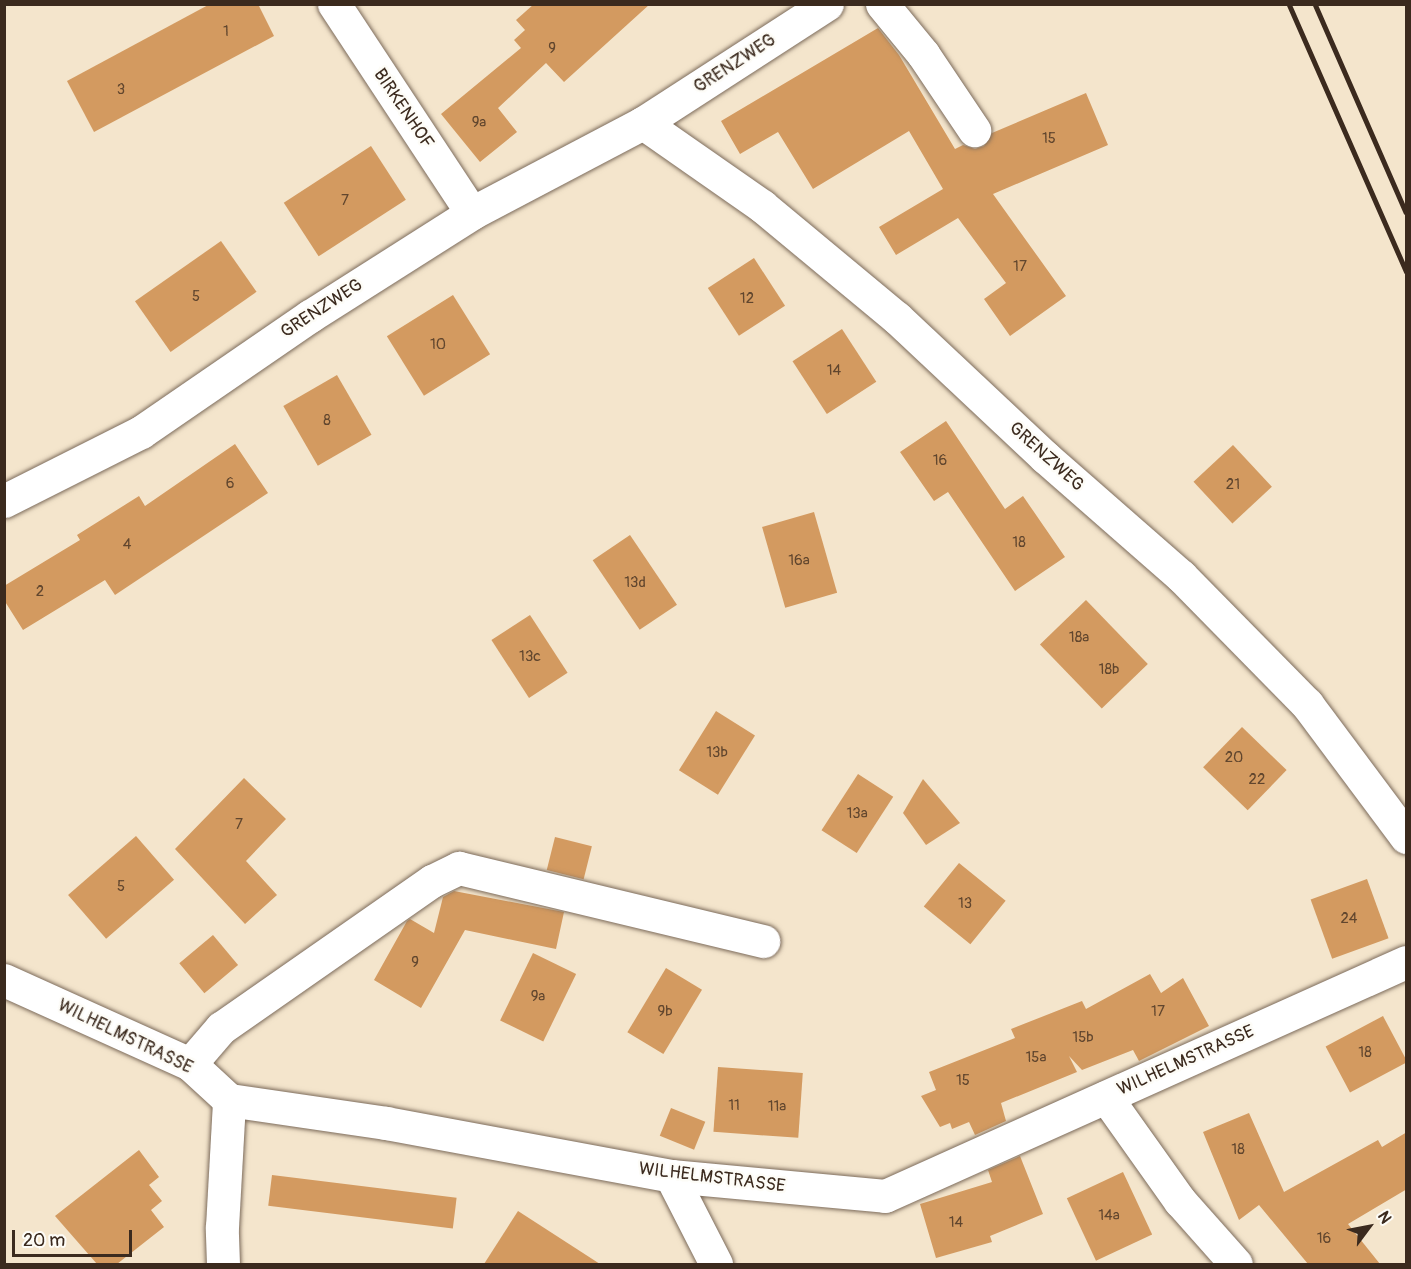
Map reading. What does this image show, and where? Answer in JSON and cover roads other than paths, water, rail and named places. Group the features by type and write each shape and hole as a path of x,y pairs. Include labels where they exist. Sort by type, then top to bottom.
{"street":[{"name":"BIRKENHOF","path":"334,4 472,213"},
{"name":"GRENZWEG","path":"4,501 141,432 310,316 472,213 643,123 827,4"},
{"path":"882,4 923,54 974,130"},
{"name":"GRENZWEG","path":"643,123 762,206 889,311 1044,457 1181,576 1307,704 1407,837"},
{"path":"190,1064 221,1028 432,881 459,868 763,941"},
{"name":"WILHELMSTRASSE","path":"4,980 190,1064 229,1100 386,1123 671,1176 885,1196 1407,962"},
{"path":"1106,1097 1180,1201 1236,1264"},
{"path":"222,1264 229,1100"},
{"path":"671,1176 716,1264"}],"railway":[{"path":"1289,4 1406,271"},
{"path":"1315,4 1406,212"}]}
